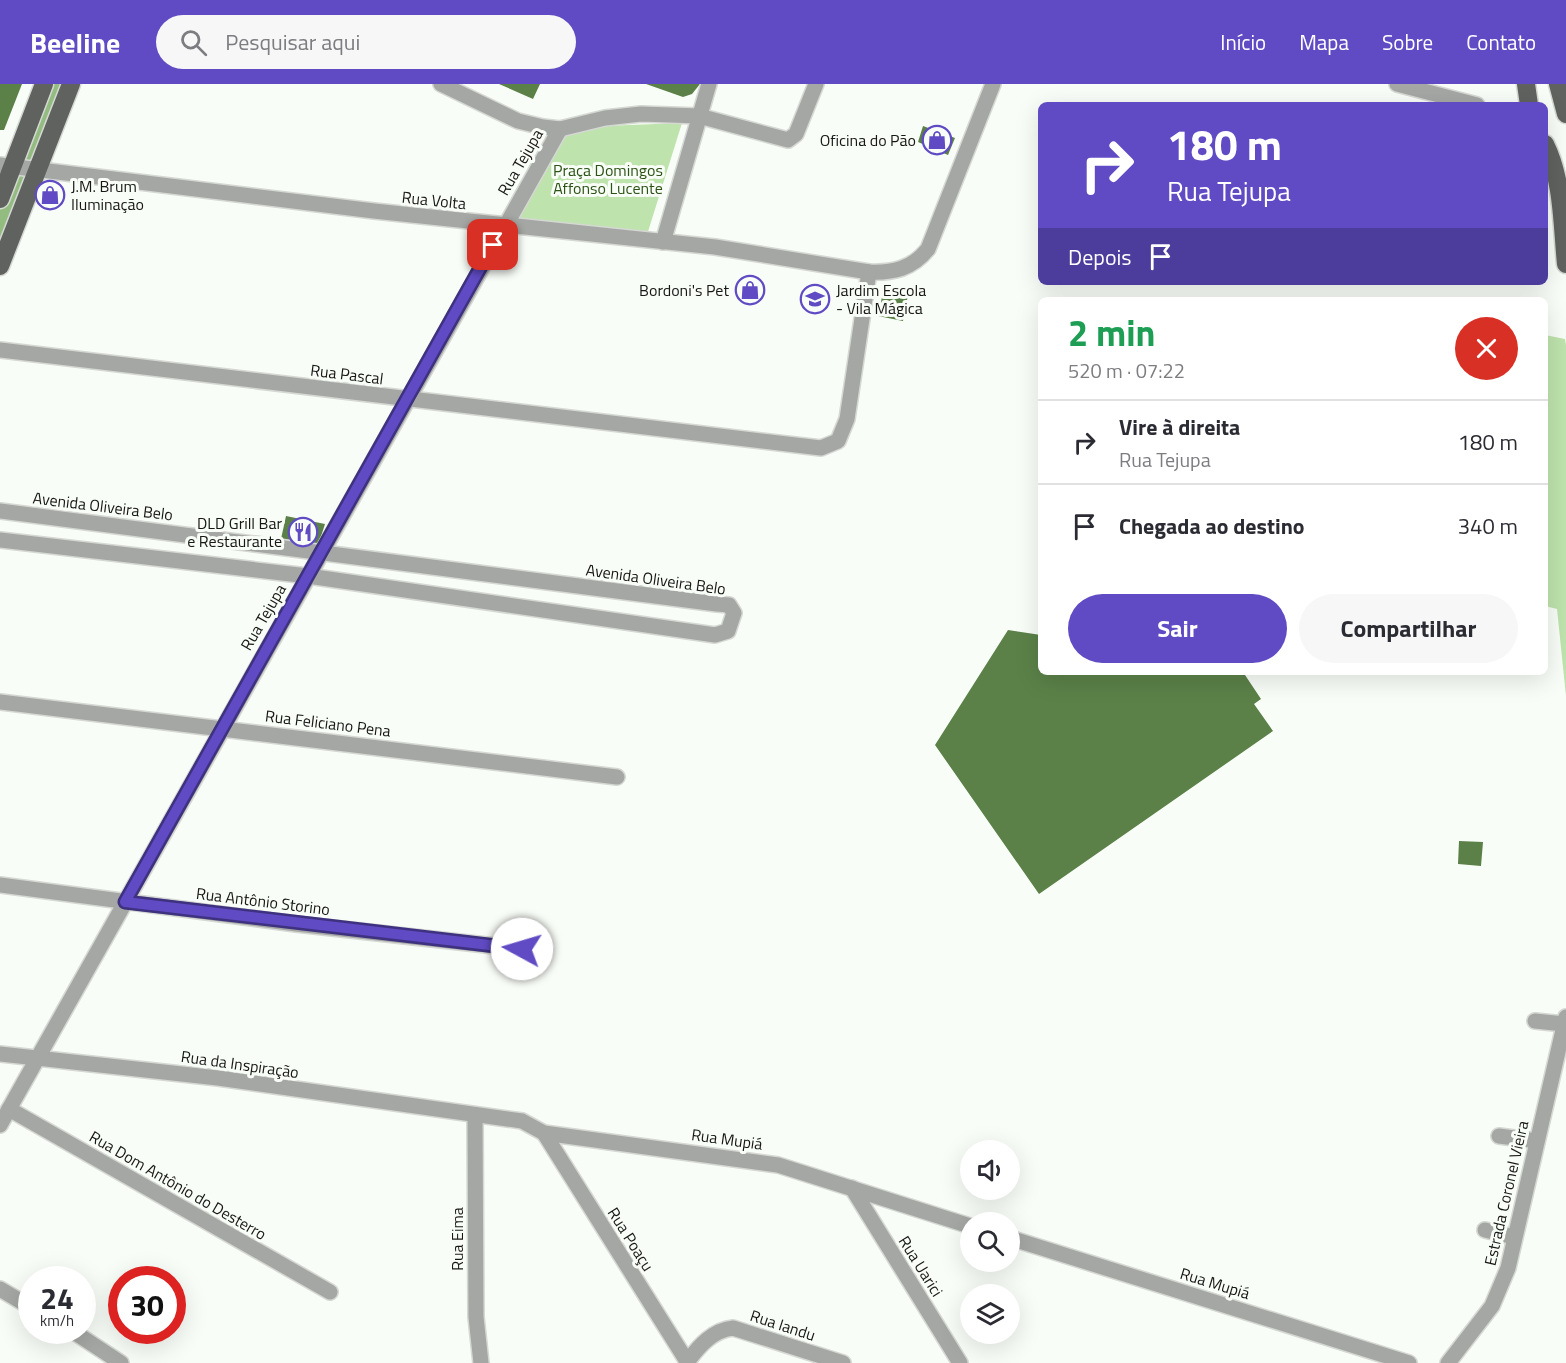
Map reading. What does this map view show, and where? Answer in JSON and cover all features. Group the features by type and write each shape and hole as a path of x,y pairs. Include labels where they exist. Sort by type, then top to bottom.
{"main road":[{"path":"0,266 20,168 44,84"},
{"path":"0,199 71,84"},
{"path":"1526,84 1529,102"},
{"path":"1558,84 1566,114"},
{"path":"1548,152 1558,191 1566,264"}],"street":[{"path":"441,84 518,121 560,129 604,118 641,114 699,116 788,140 796,134 816,84"},
{"path":"663,242 709,84"},
{"name":"Rua Volta","path":"20,168 715,248 869,272 900,269 920,259 928,249 993,84"},
{"path":"1397,84 1466,102"},
{"name":"Rua Tejupa","path":"0,1125 221,728 560,129"},
{"name":"Rua Pascal","path":"0,350 821,447 833,445 838,441 847,419 869,272"},
{"name":"Avenida Oliveira Belo","path":"0,511 717,603 729,605 734,613 728,631 715,635 308,576 0,540"},
{"name":"Rua Feliciano Pena","path":"0,702 616,777"},
{"name":"Rua Antônio Storino","path":"0,885 522,949"},
{"path":"1535,1020 1565,1021"},
{"name":"Estrada Coronel Vieira","path":"1448,1363 1495,1299 1508,1268 1565,1021"},
{"name":"Rua da Inspiração","path":"0,1054 218,1078 474,1115"},
{"name":"Rua Dom Antônio do Desterro","path":"9,1109 330,1292"},
{"name":"Rua Mupiá","path":"474,1115 522,1121 544,1133 778,1165 960,1223"},
{"name":"Rua Eima","path":"474,1115 476,1317 481,1363"},
{"name":"Rua Poaçu","path":"544,1133 688,1362"},
{"path":"1499,1136 1537,1141"},
{"name":"Rua Uarici","path":"852,1188 960,1363"},
{"path":"1485,1230 1514,1237"},
{"name":"Rua Mupiá","path":"1020,1241 1409,1363"},
{"path":"0,1289 18,1300"},
{"name":"Rua Iandu","path":"688,1362 710,1337 725,1329 733,1328 843,1363"},
{"path":"92,1344 121,1363"}],"green space":[{"name":"Praça Domingos Affonso Lucente","path":"682,123 646,238 520,223 516,211 563,134 577,127"},
{"path":"1548,336 1565,339 1566,345 1566,696 1557,609 1548,607"}],"building":[{"path":"0,84 22,84 4,130 0,130"},
{"path":"499,84 540,84 533,99"},
{"path":"646,84 700,84 692,94 683,97"},
{"name":"Oficina do Pão","path":"923,126 955,138 948,155 918,142"},
{"name":"Bordoni's Pet","path":"743,278 760,279 758,303 740,301"},
{"path":"889,291 908,295 903,321 878,316 882,297"},
{"name":"DLD Grill Bar e Restaurante","path":"286,516 325,524 318,546 281,539"},
{"path":"1008,630 1038,635 1038,675 1245,675 1261,699 1254,704 1273,731 1039,894 935,745"},
{"path":"1459,841 1483,842 1481,866 1458,864"}],"waterway":[{"path":"0,230 57,84"}],"place":[{"name":"Oficina do Pão","path":"937,140"},
{"name":"J.M. Brum Iluminação","path":"50,195"},
{"name":"Bordoni's Pet","path":"750,290"},
{"name":"Jardim Escola - Vila Mágica","path":"815,299"},
{"name":"DLD Grill Bar e Restaurante","path":"303,532"}],"route":[{"path":"493,245 125,902 522,949"}]}
